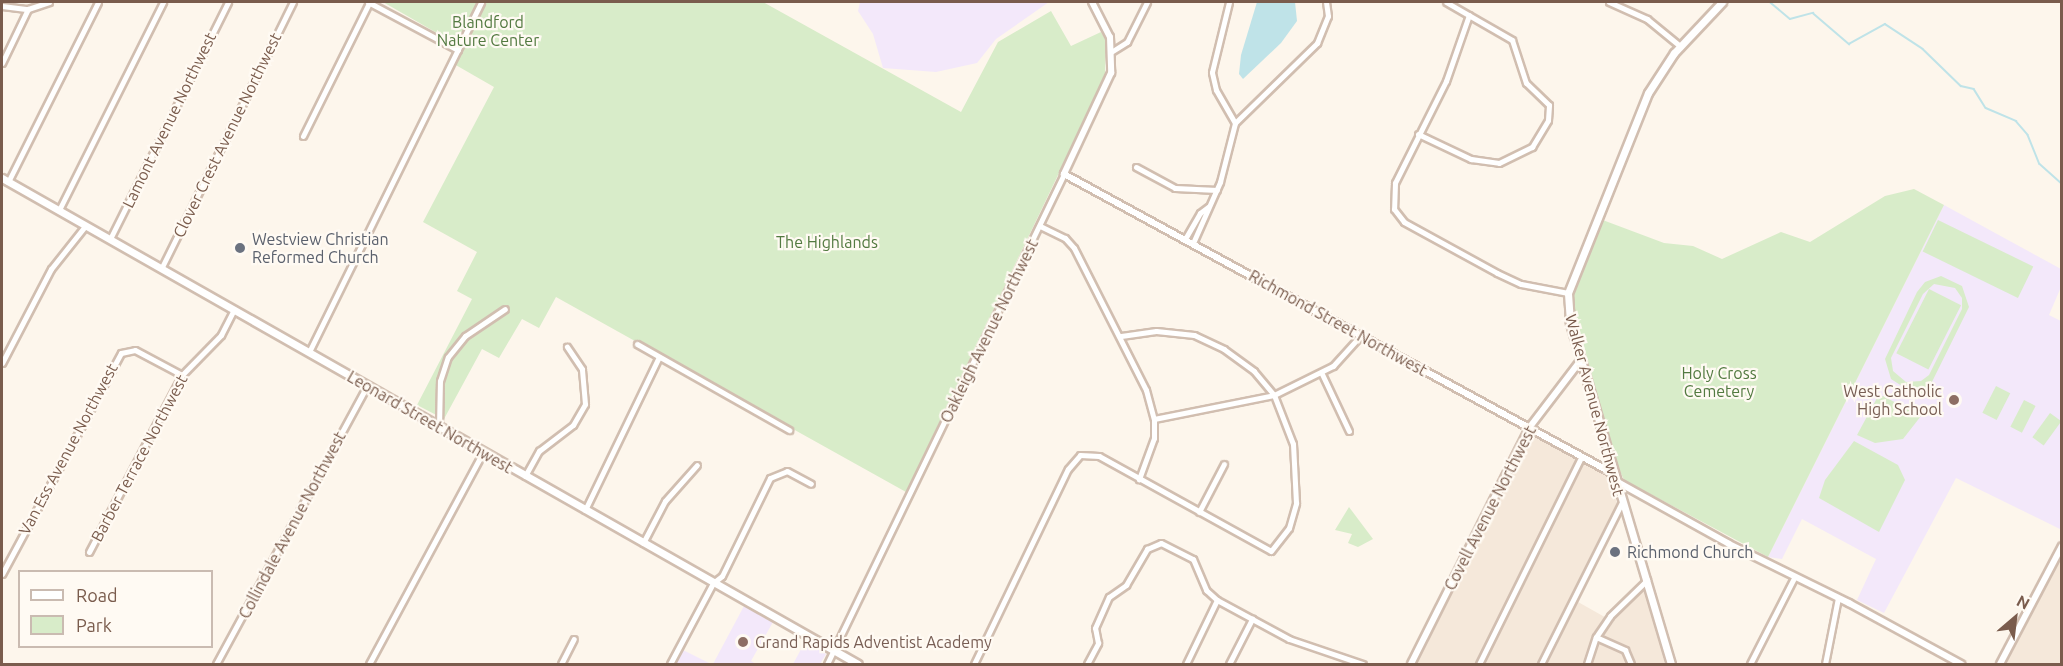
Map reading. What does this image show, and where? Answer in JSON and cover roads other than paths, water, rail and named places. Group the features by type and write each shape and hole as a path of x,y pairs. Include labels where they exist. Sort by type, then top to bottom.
{"main road":[{"name":"Walker Avenue Northwest","path":"1671,664 1647,580 1613,476 1570,322 1568,293 1648,93 1680,46 1722,2"},
{"name":"Leonard Street Northwest","path":"5,180 162,267 858,664"}],"street":[{"path":"2,6 28,9 49,2"},
{"path":"5,180 98,2"},
{"path":"59,210 163,2"},
{"name":"Lamont Avenue Northwest","path":"110,239 228,2"},
{"name":"Clover Crest Avenue Northwest","path":"162,267 293,2"},
{"path":"303,136 368,2 458,50"},
{"path":"309,352 482,2"},
{"path":"1092,2 1106,27 1111,52 1127,42 1147,2"},
{"path":"1229,2 1212,72 1216,90 1235,123"},
{"path":"1193,243 1217,190 1235,123 1317,43 1328,16 1326,2"},
{"path":"1418,134 1471,159 1499,163 1532,147 1548,120 1549,105 1526,83 1512,40 1446,2"},
{"path":"1609,2 1647,20 1680,46"},
{"path":"2,63 28,9"},
{"path":"1469,15 1446,81 1418,134 1392,192 1398,216 1510,279 1568,293"},
{"name":"Oakleigh Avenue Northwest","path":"827,664 1108,84 1111,52"},
{"path":"1136,168 1175,188 1217,190"},
{"name":"Richmond Street Northwest","path":"1064,174 1582,456 1613,476 1629,490 1961,664"},
{"path":"1185,239 1200,213 1208,207"},
{"path":"2,363 51,269 86,225"},
{"path":"1040,226 1065,238 1074,248 1146,390 1154,419 1151,452 1139,479"},
{"name":"Barber Terrace Northwest","path":"89,552 182,375 221,335 234,309"},
{"path":"439,427 440,381 448,357 465,336 505,309"},
{"path":"974,664 1075,458 1092,453 1271,551 1276,549 1289,528 1296,503 1293,444 1274,395 1235,356 1194,335 1156,331 1119,336"},
{"path":"1154,419 1274,395 1322,374 1341,361 1361,335"},
{"path":"637,344 789,430"},
{"path":"525,476 539,451 573,425 585,404 582,369 567,347"},
{"name":"Van Ess Avenue Northwest","path":"2,574 121,353 135,350 182,375"},
{"path":"585,510 659,357"},
{"name":"Covell Avenue Northwest","path":"1412,664 1529,428 1581,360"},
{"path":"1322,374 1349,431"},
{"name":"Collindale Avenue Northwest","path":"216,664 367,386"},
{"path":"369,664 483,452"},
{"path":"1479,664 1582,456"},
{"path":"1199,512 1224,464"},
{"path":"643,543 665,501 697,465"},
{"path":"670,664 713,583 722,576 770,478 787,471 811,484"},
{"path":"1541,664 1622,504"},
{"path":"1087,664 1098,643 1095,628 1101,610 1109,597 1126,585 1140,558 1153,544 1185,552 1193,559 1206,590 1217,600 1300,644 1363,664"},
{"path":"2000,664 2061,546"},
{"path":"1750,664 1794,578"},
{"path":"1587,664 1596,637 1610,616 1647,580"},
{"path":"1825,664 1838,598"},
{"path":"1186,664 1217,600"},
{"path":"1229,664 1252,619"},
{"path":"1596,637 1625,650 1631,664"},
{"path":"561,664 574,639"}],"water":[{"path":"1257,2 1295,2 1297,21 1281,43 1243,79 1239,74 1241,55"}],"waterway":[{"path":"1770,2 1790,19 1813,13 1849,44 1885,24 1923,49 1961,86 1974,89 1986,108 2016,121 2028,135 2040,164 2062,184"}],"place":[{"name":"Westview Christian Reformed Church","path":"240,248"},
{"name":"West Catholic High School","path":"1954,400"},
{"name":"Richmond Church","path":"1615,552"},
{"name":"Grand Rapids Adventist Academy","path":"743,642"}],"park label":[{"name":"Blandford Nature Center","path":"488,31"},
{"name":"The Highlands","path":"827,242"},
{"name":"Holy Cross Cemetery","path":"1719,382"}]}
